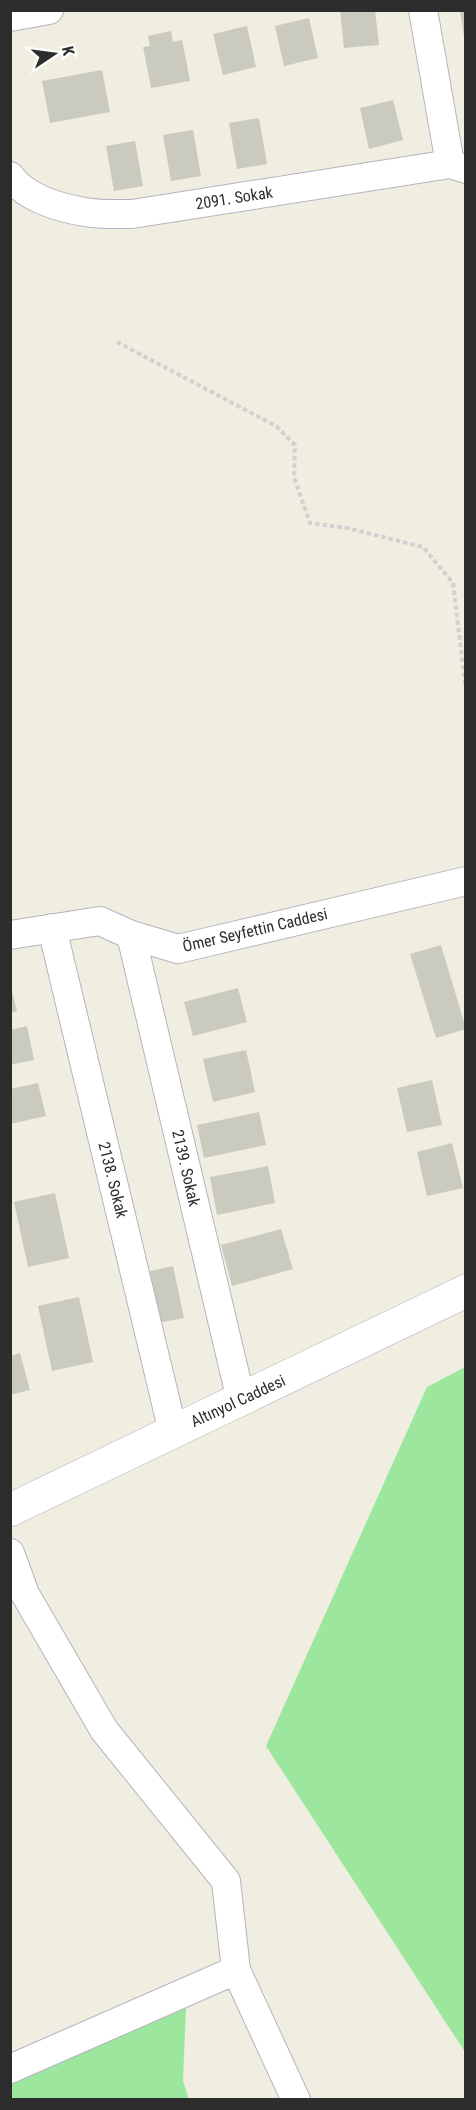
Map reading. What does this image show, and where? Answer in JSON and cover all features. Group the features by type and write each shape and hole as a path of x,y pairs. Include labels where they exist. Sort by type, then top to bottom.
{"main road":[{"name":"Altınyol Caddesi","path":"10,1510 465,1291"}],"street":[{"path":"10,17 49,10"},
{"path":"423,10 458,167"},
{"name":"2091. Sokak","path":"10,176 16,185 46,202 85,212 132,214 458,167"},
{"name":"Ömer Seyfettin Caddesi","path":"10,935 100,921 132,935 178,949 465,881"},
{"name":"2138. Sokak","path":"52,928 173,1431"},
{"name":"2139. Sokak","path":"132,935 241,1400"},
{"path":"10,1553 25,1594 104,1730 226,1881 236,1970 296,2100"},
{"path":"10,2069 236,1970"}],"path":[{"path":"117,342 276,426 296,445 294,477 310,523 347,528 423,548 453,583 465,691"}],"green space":[{"path":"465,1367 465,2052 266,1746 427,1387"},
{"path":"186,2008 183,2081 189,2099 11,2100 11,2077"}],"building":[{"path":"340,10 375,10 379,45 344,48"},
{"path":"460,10 466,10 466,37 464,37"},
{"path":"309,18 318,58 284,66 275,26"},
{"path":"247,26 256,67 223,75 213,34"},
{"path":"171,31 173,42 182,40 190,81 151,88 143,47 150,46 148,36"},
{"path":"102,70 110,112 50,123 42,81"},
{"path":"393,100 403,140 369,149 360,108"},
{"path":"259,118 267,164 237,169 229,123"},
{"path":"193,130 201,176 171,181 163,135"},
{"path":"135,141 143,186 114,191 106,146"},
{"path":"441,945 466,1029 436,1038 410,954"},
{"path":"10,984 17,1011 10,1013"},
{"path":"238,988 247,1022 193,1036 184,1002"},
{"path":"27,1026 34,1060 10,1065 10,1030"},
{"path":"246,1050 255,1092 213,1102 203,1059"},
{"path":"432,1080 442,1125 407,1132 397,1088"},
{"path":"38,1083 46,1116 10,1124 10,1089"},
{"path":"259,1112 266,1145 204,1158 197,1125"},
{"path":"452,1143 463,1188 427,1196 417,1152"},
{"path":"268,1166 275,1203 217,1215 210,1177"},
{"path":"55,1193 69,1258 28,1267 14,1202"},
{"path":"281,1229 293,1269 232,1286 221,1245"},
{"path":"173,1266 184,1318 152,1324 142,1273"},
{"path":"79,1297 93,1362 52,1371 38,1306"},
{"path":"20,1353 30,1390 10,1395 10,1356"}]}
